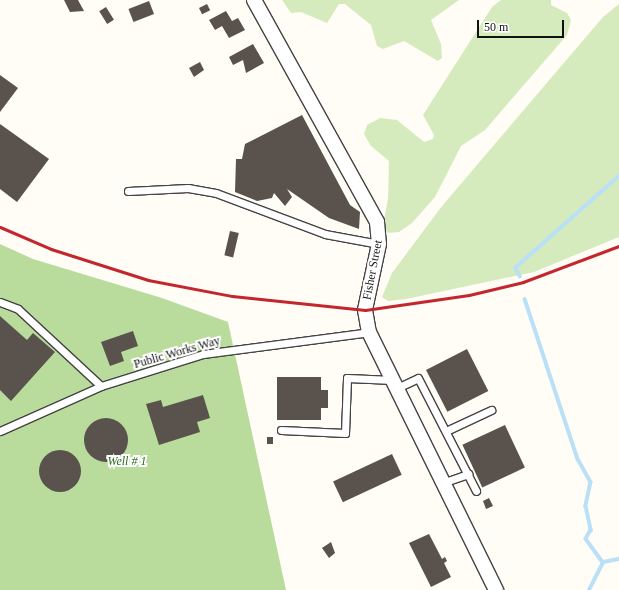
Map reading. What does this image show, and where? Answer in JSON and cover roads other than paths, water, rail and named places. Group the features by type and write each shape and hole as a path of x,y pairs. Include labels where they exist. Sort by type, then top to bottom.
{"street":[{"name":"Fisher Street","path":"254,0 370,209 380,235 365,310 369,332 496,590"}],"lane":[{"path":"128,191 188,188 216,193 325,234 379,244"},
{"path":"0,302 18,309 101,386"},
{"name":"Public Works Way","path":"0,431 101,386 203,354 369,332"},
{"path":"281,430 345,433 347,378 395,384 418,378 476,491"},
{"path":"446,431 491,410"},
{"path":"442,483 468,474"}],"waterway":[{"path":"520,277 515,268 619,176"},
{"path":"525,299 578,459 591,482 586,506 591,530 586,539 603,562"},
{"path":"589,590 603,562 619,559"}],"railway":[{"path":"0,227 51,249 148,280 232,296 365,310 469,295 523,282 619,246"}],"park label":[{"name":"Well # 1","path":"127,462"}]}
